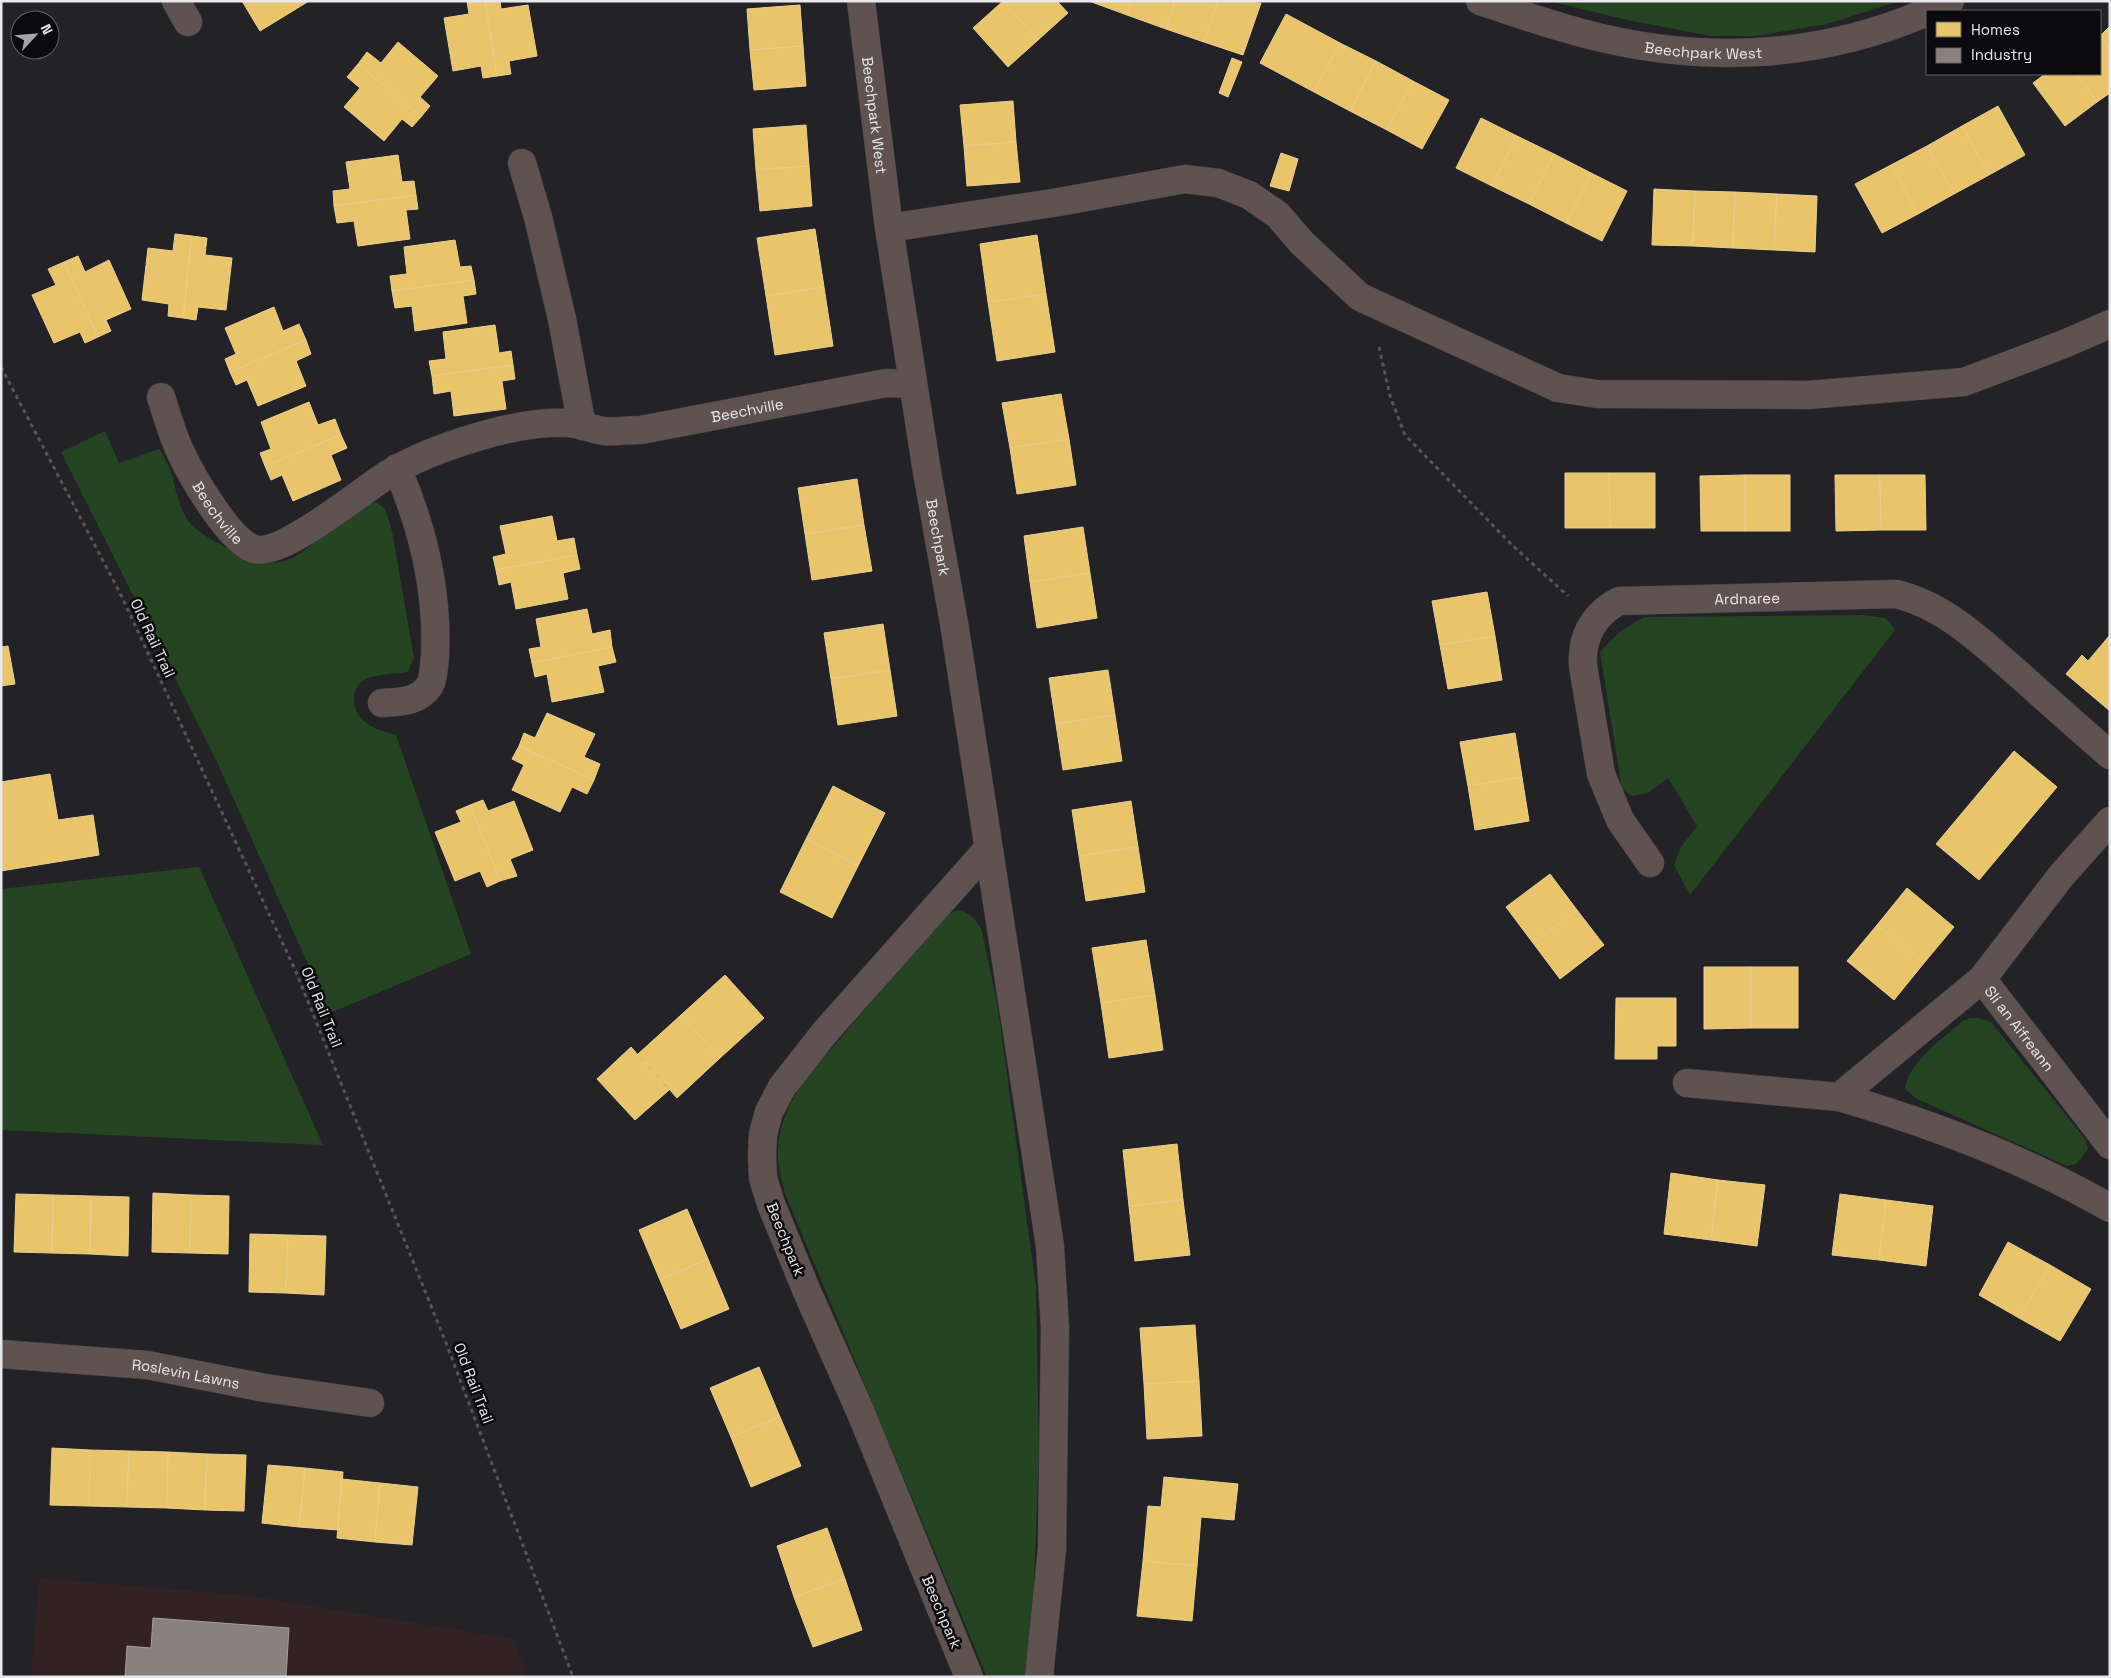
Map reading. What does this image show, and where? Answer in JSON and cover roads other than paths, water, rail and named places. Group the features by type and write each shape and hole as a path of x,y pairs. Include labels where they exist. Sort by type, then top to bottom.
{"street":[{"name":"Beechpark West","path":"862,1 889,228"},
{"name":"Beechpark West","path":"1480,1 1606,39 1687,52 1727,54 1777,51 1838,42 1878,31 1926,12"},
{"name":"Beechpark West","path":"1930,10 1950,1"},
{"path":"522,163 538,217 562,319 582,426"},
{"path":"889,228 1059,202 1185,179 1218,184 1249,195 1278,215 1302,243 1360,297 1558,388 1596,394 1808,395 1964,382 2064,344 2110,324"},
{"name":"Beechpark","path":"889,228 913,384 954,623 1044,1203 1053,1276 1055,1328 1052,1550 1039,1677"},
{"name":"Beechville","path":"161,397 180,450 200,487 239,542 254,550 268,550 291,541 397,468 444,448 499,432 538,423 568,423 604,431 641,430 886,383 913,384"},
{"path":"382,703 412,700 422,694 431,684 434,661 433,592 420,530 397,468"},
{"name":"Ardnaree","path":"1650,863 1620,820 1602,774 1582,650 1595,620 1609,606 1619,601 1896,594 1914,598 1950,618 1976,637 2110,755"},
{"name":"Slí an Aifreann","path":"2110,821 2061,876 1982,978 2110,1145"},
{"name":"Beechpark","path":"969,1677 861,1413 808,1294 771,1204 763,1178 762,1155 763,1134 769,1112 782,1087 826,1031 988,849"},
{"path":"1839,1097 1982,978"},
{"path":"1687,1083 1839,1097 1977,1143 2070,1185 2110,1208"},
{"name":"Roslevin Lawns","path":"1,1354 147,1364 265,1388 370,1402"}]}
